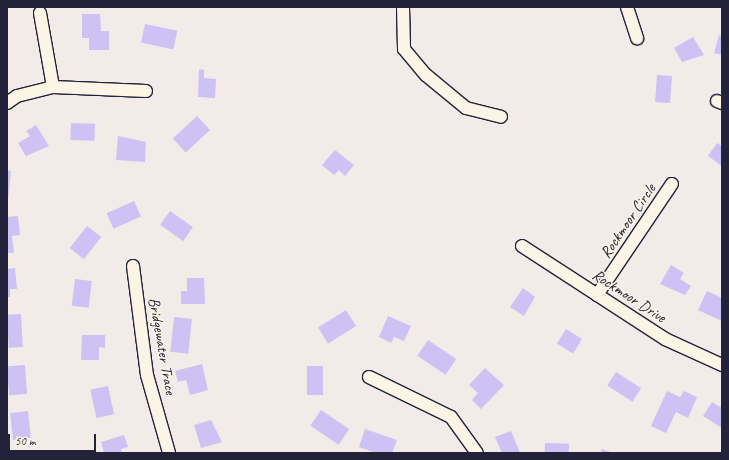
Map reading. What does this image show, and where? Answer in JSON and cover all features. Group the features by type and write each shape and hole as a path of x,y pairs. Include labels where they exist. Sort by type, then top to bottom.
{"street":[{"path":"403,7 404,49 426,75 466,108 501,118"},
{"path":"627,7 637,38"},
{"path":"40,13 53,87"},
{"path":"7,103 17,96 53,87 146,91"},
{"name":"Rockmoor Circle","path":"597,295 672,184"},
{"name":"Rockmoor Drive","path":"522,246 665,339 722,365"},
{"name":"Bridgewater Trace","path":"133,266 147,375 169,453"},
{"path":"369,377 446,414 477,453"}],"building":[{"path":"82,14 100,14 101,31 109,31 109,50 89,50 89,38 82,38"},
{"path":"145,24 177,31 173,49 141,43"},
{"path":"719,35 722,36 722,55 714,53"},
{"path":"693,37 704,55 682,62 674,48"},
{"path":"199,69 204,70 204,78 216,79 215,98 198,97"},
{"path":"657,75 672,76 670,103 655,102"},
{"path":"197,116 210,130 186,152 173,139"},
{"path":"71,123 95,124 94,141 70,140"},
{"path":"36,125 49,146 26,156 18,143 30,136 26,131"},
{"path":"118,136 146,142 145,162 116,160"},
{"path":"717,143 722,146 722,166 708,156"},
{"path":"335,150 354,165 345,176 339,170 334,175 322,165"},
{"path":"7,170 11,171 8,200 7,200"},
{"path":"134,201 141,217 114,229 107,213"},
{"path":"170,211 193,227 183,241 160,225"},
{"path":"18,216 20,235 12,236 14,253 7,253 7,217"},
{"path":"87,226 101,237 84,259 70,248"},
{"path":"671,265 684,273 680,279 691,286 685,295 660,284"},
{"path":"15,268 17,289 10,289 10,297 7,297 7,269"},
{"path":"187,278 204,278 205,304 181,304 181,291 187,291"},
{"path":"75,279 92,281 89,308 72,306"},
{"path":"523,288 535,297 524,316 510,307"},
{"path":"707,291 722,298 722,321 698,310"},
{"path":"346,310 356,326 328,344 318,327"},
{"path":"21,314 23,347 9,348 7,315"},
{"path":"388,316 411,326 404,341 394,337 391,343 379,337"},
{"path":"174,317 192,319 188,354 170,352"},
{"path":"566,329 582,339 573,353 557,343"},
{"path":"82,335 105,335 105,348 99,347 99,360 81,360"},
{"path":"428,340 456,359 446,375 417,356"},
{"path":"202,364 208,390 190,395 186,380 178,382 175,371"},
{"path":"25,365 27,394 9,395 7,366"},
{"path":"307,366 323,366 323,395 307,395"},
{"path":"485,368 504,385 481,409 472,400 478,393 469,385"},
{"path":"616,372 641,388 632,402 607,385"},
{"path":"108,386 114,414 96,418 90,390"},
{"path":"667,391 680,397 684,391 697,397 688,418 676,412 666,433 651,426"},
{"path":"712,402 722,408 722,428 703,416"},
{"path":"321,410 349,429 339,445 310,426"},
{"path":"28,411 31,438 13,440 10,413"},
{"path":"211,420 222,442 201,448 194,425"},
{"path":"365,429 397,440 392,453 376,453 359,447"},
{"path":"511,431 520,453 502,453 495,437"},
{"path":"124,435 128,447 121,449 122,453 104,453 101,442"},
{"path":"545,443 569,444 569,453 545,453"},
{"path":"602,449 613,453 600,453"}]}
